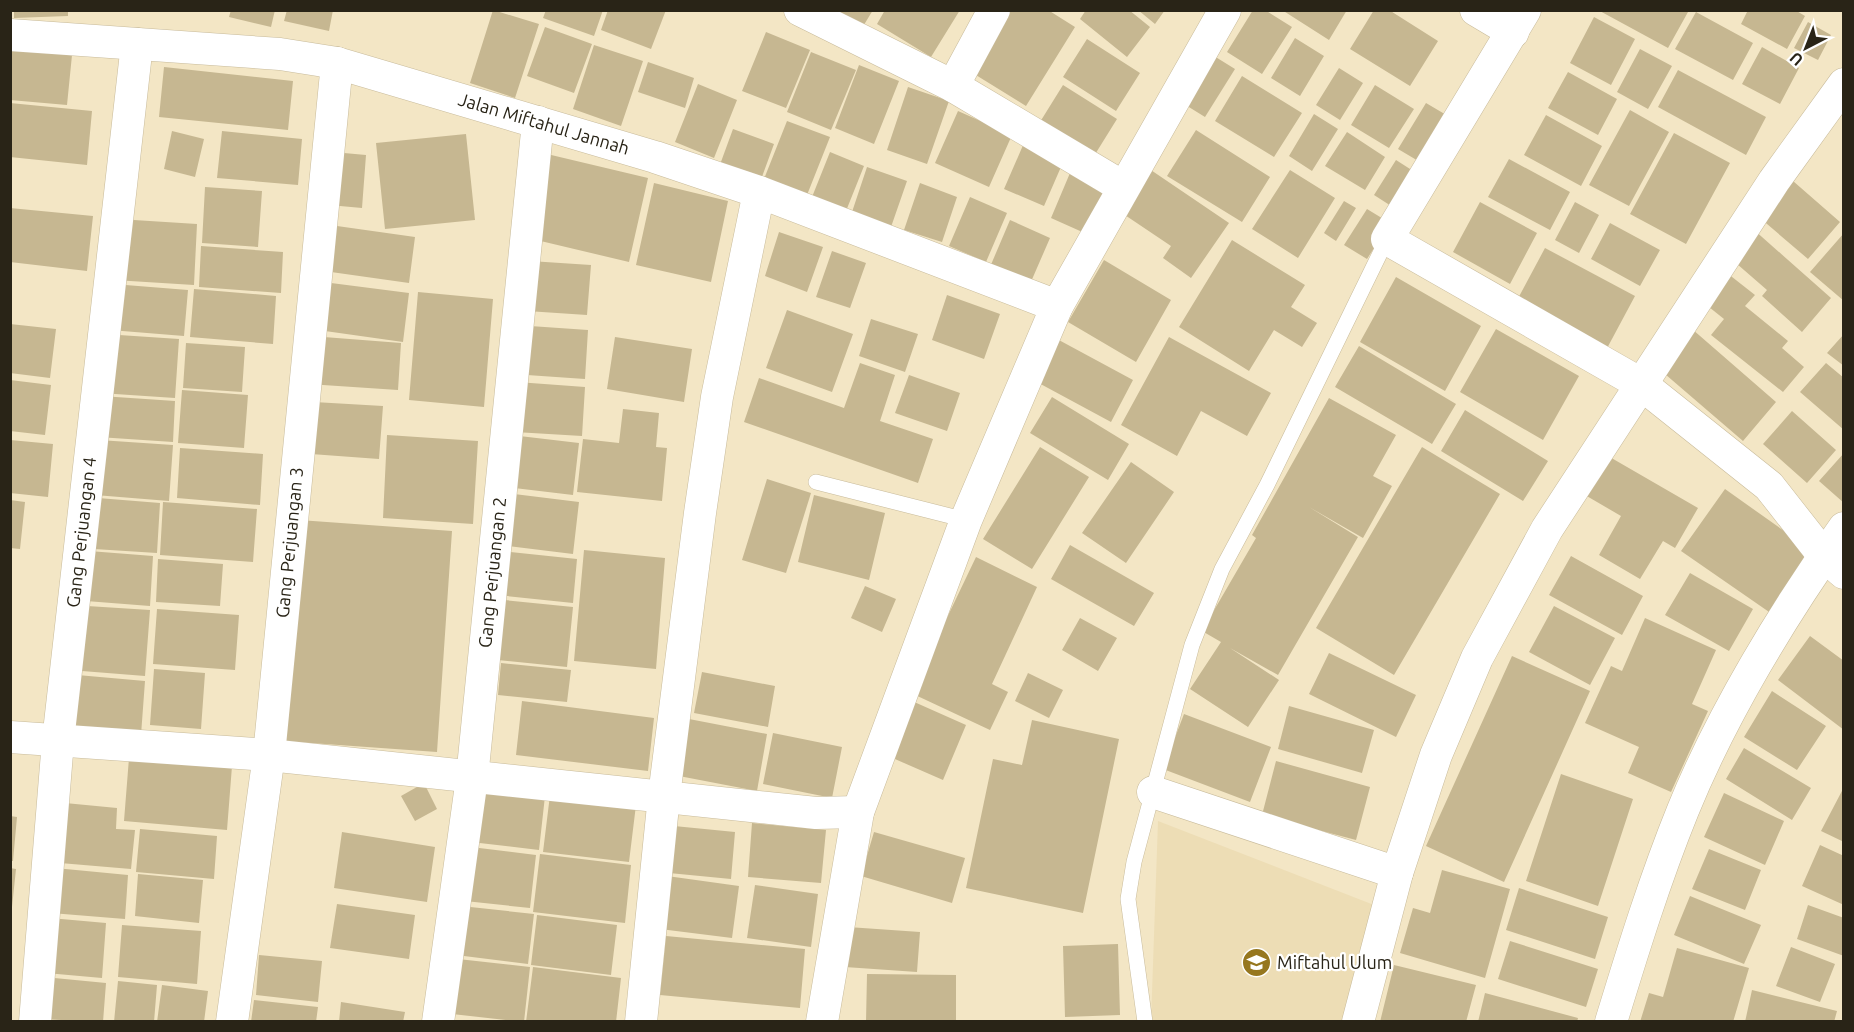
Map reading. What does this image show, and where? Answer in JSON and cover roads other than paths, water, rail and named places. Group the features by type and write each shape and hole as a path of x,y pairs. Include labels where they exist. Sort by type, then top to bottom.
{"street":[{"path":"800,10 953,86 1123,187"},
{"path":"953,86 994,10"},
{"path":"822,1022 858,812 966,520 1057,306 1225,10"},
{"path":"1476,10 1519,21 1387,239 1641,384 1769,486 1834,565"},
{"name":"Jalan Miftahul Jannah","path":"10,35 280,54 337,63 538,122 759,192 1057,306"},
{"name":"Gang Perjuangan 4","path":"35,1022 58,741 137,44"},
{"name":"Gang Perjuangan 3","path":"232,1022 269,755 337,63"},
{"path":"1359,1022 1397,873 1436,755 1477,658 1547,529 1774,181 1844,84"},
{"name":"Gang Perjuangan 2","path":"438,1022 472,778 538,122"},
{"path":"641,1022 664,796 717,397 759,192"},
{"path":"1611,1022 1637,937 1684,808 1739,696 1834,565 1844,528"},
{"path":"10,737 269,755 816,813 858,812"},
{"path":"1153,792 1397,873"}],"lane":[{"path":"1145,1022 1128,899 1134,862 1192,645 1221,569 1267,485 1387,239"},
{"path":"816,482 966,520"}],"place":[{"name":"Miftahul Ulum","path":"1256,963"}]}
